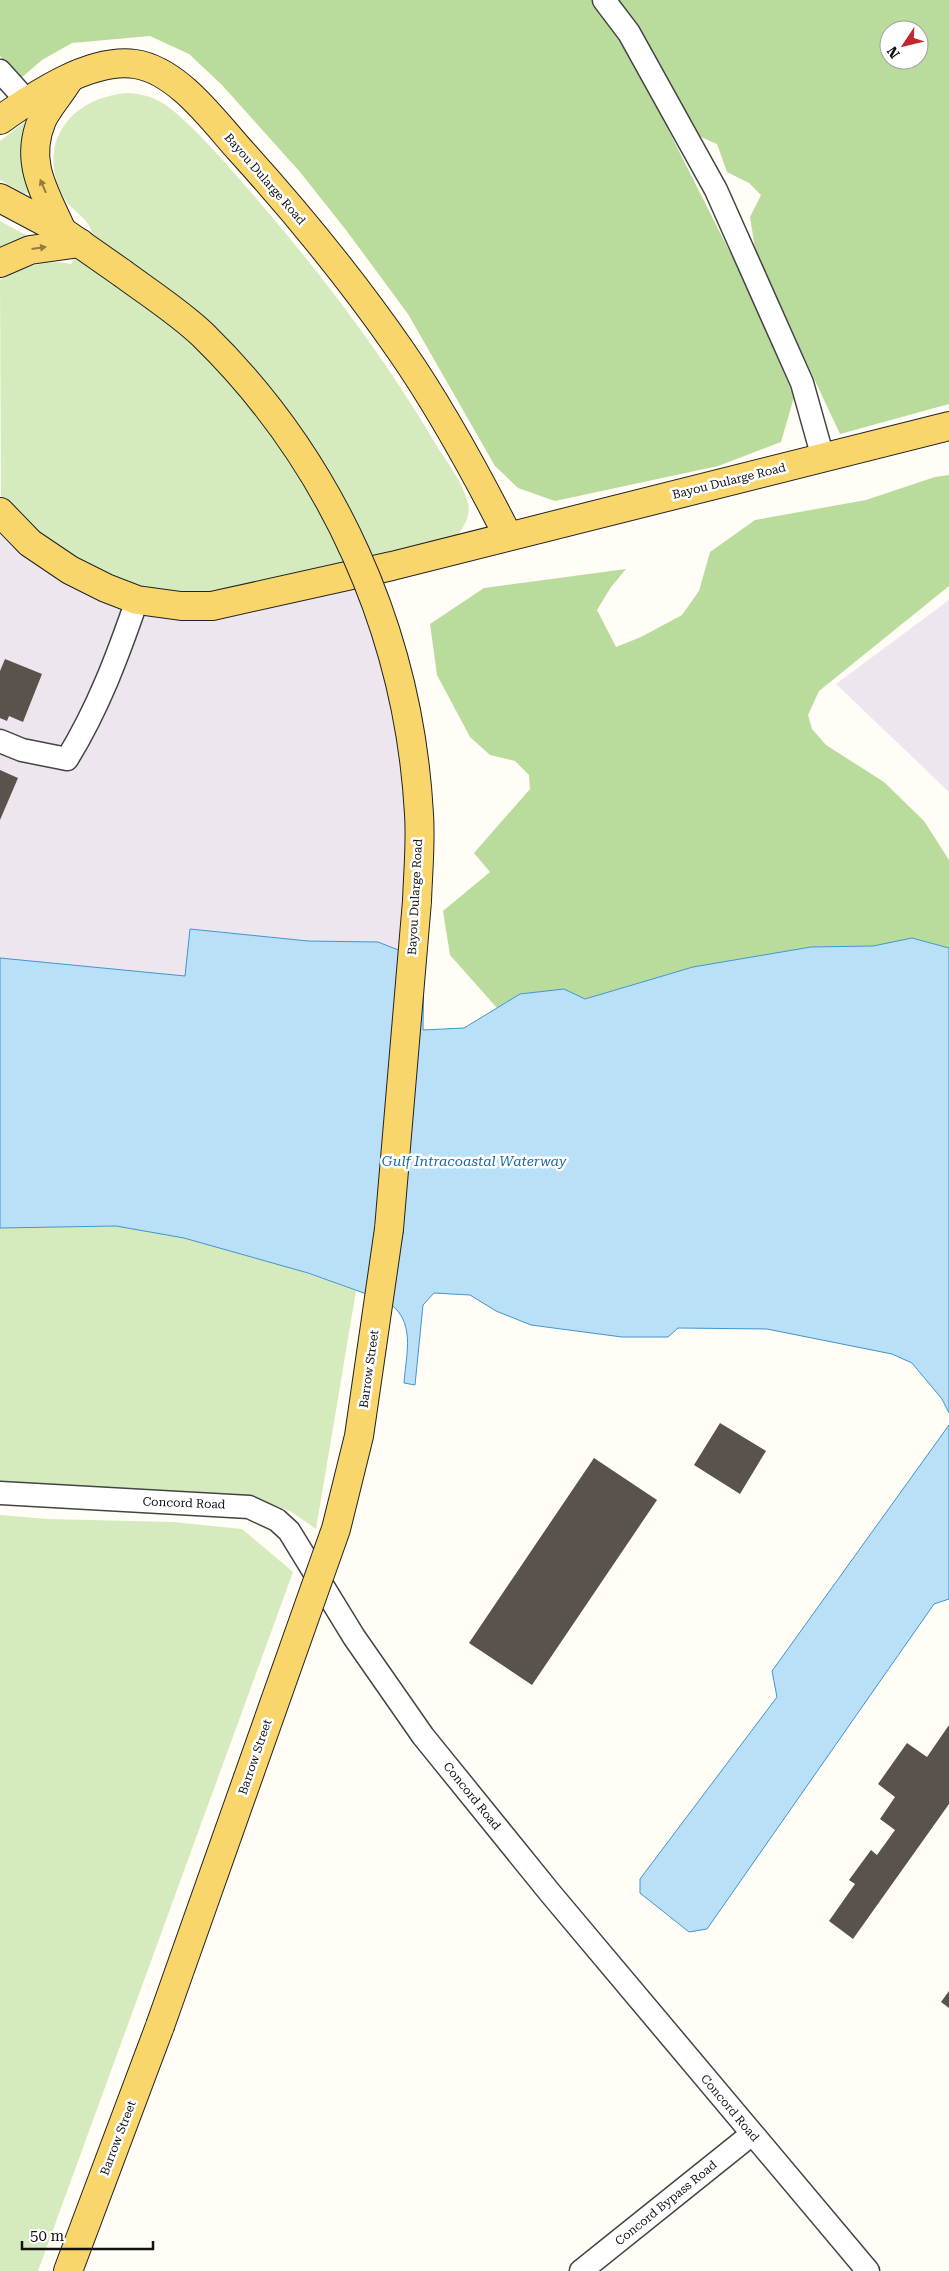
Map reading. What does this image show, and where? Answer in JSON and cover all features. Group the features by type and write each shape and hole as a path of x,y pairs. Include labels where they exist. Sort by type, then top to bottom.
{"main road":[{"name":"Bayou Dularge Road","path":"0,120 27,101 70,78 109,64 135,64 171,79 199,104 321,244 402,352 470,463 508,536"},
{"path":"0,263 30,250 71,237 35,168 34,144 43,119 70,78"},
{"name":"Bayou Dularge Road","path":"0,198 71,237 122,273 201,334 247,381 277,418 306,459 340,519 361,562 381,615 399,672 414,755 419,825 417,901 389,1229"},
{"name":"Bayou Dularge Road","path":"0,512 30,543 70,570 106,588 137,600 181,606 212,606 392,566 949,426"},
{"name":"Barrow Street","path":"68,2271 160,2026 336,1528 359,1436 389,1229"}],"street":[{"path":"604,0 629,33 716,190 802,383 823,458"},
{"path":"0,71 27,101"},
{"path":"0,741 22,750 67,759 87,727 115,662 137,600"},
{"name":"Concord Road","path":"0,1493 228,1504 250,1507 276,1520 289,1531 354,1637 423,1736 752,2134 868,2271"},
{"name":"Concord Bypass Road","path":"581,2271 752,2134"}],"shaded area":[{"path":"0,531 357,587 386,675 401,757 406,816 404,900 398,957 0,1026"},
{"path":"949,600 949,792 836,684"}],"green space":[{"path":"0,0 593,0 624,42 753,298 794,397 781,442 718,466 555,501 518,488 495,466 408,314 346,230 300,172 222,85 189,54 150,36 72,43 42,60 20,79 0,56"},
{"path":"618,0 949,0 949,404 840,434 756,255 750,217 761,195 749,183 727,172 717,144 696,135"},
{"path":"128,93 148,96 165,105 209,145 308,261 375,350 454,472 466,495 469,509 467,520 451,543 264,591 162,596 96,576 17,516 1,496 0,280 34,265 53,262 71,264 92,233 85,220 66,201 57,181 53,161 56,144 62,128 74,114 89,104 107,97"},
{"path":"33,115 31,192 25,194 0,180 0,141"},
{"path":"0,221 37,241 0,256"},
{"path":"949,475 949,586 819,691 808,715 812,729 826,745 884,782 924,821 949,860 949,948 912,938 873,946 811,947 693,967 585,999 564,989 520,994 497,1008 450,955 443,911 490,872 474,853 530,789 529,775 515,761 490,755 470,737 437,675 430,624 484,588 626,569 611,587 597,610 616,647 641,637 682,615 699,591 710,552 755,520 866,500 935,477"},
{"path":"116,1226 175,1236 227,1248 292,1268 356,1291 316,1529 290,1511 252,1497 0,1484 0,1228"},
{"path":"0,1515 48,1519 173,1522 242,1529 293,1572 38,2271 0,2271"}],"water":[{"name":"Gulf Intracoastal Waterway","path":"190,929 308,941 378,942 424,960 423,1030 464,1028 520,994 564,989 585,999 693,967 811,947 873,946 912,938 949,948 949,1413 942,1399 912,1363 892,1354 767,1329 678,1328 668,1337 622,1337 531,1325 496,1311 470,1295 434,1293 423,1305 415,1385 404,1383 407,1349 406,1327 396,1309 386,1301 308,1273 184,1238 116,1226 0,1228 0,958 185,976"},
{"path":"949,1425 949,1599 934,1604 707,1929 689,1932 640,1893 640,1879 777,1697 772,1671"}],"building":[{"path":"5,659 42,674 23,722 9,716 7,721 0,718 0,671"},
{"path":"0,770 18,778 0,820"},
{"path":"720,1423 766,1451 740,1494 694,1465"},
{"path":"594,1458 657,1500 532,1685 469,1643"},
{"path":"949,1725 949,1804 853,1939 829,1921 855,1884 849,1880 871,1850 877,1855 895,1830 880,1819 895,1797 878,1784 907,1743 927,1757"},
{"path":"949,1991 949,2008 941,2002"}]}
